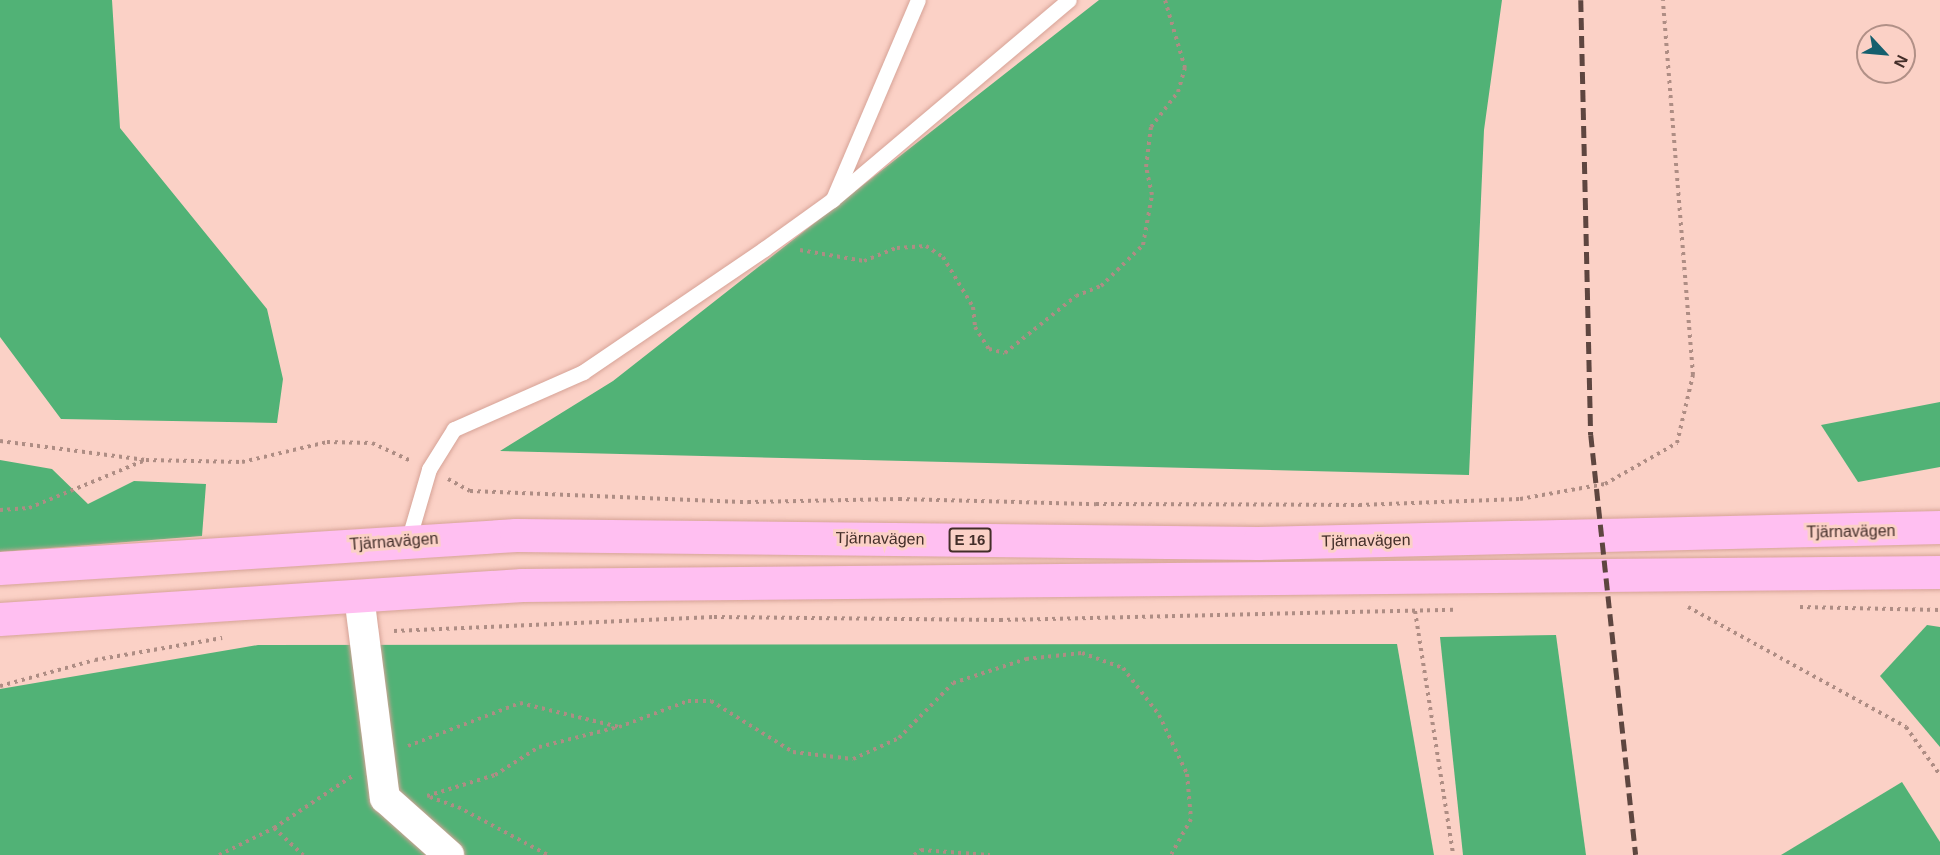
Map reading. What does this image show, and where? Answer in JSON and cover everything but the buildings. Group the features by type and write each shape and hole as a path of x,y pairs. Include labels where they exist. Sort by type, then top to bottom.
{"highway":[{"name":"Tjärnavägen","path":"0,568 516,535 1258,543 1940,527"},
{"name":"Tjärnavägen","path":"0,619 522,585 1940,572"}],"street":[{"path":"359,596 361,631 385,798 392,807 449,855"}],"lane":[{"path":"832,200 918,0"},
{"path":"408,541 429,469 454,429 584,372 764,249 832,200 1069,0"}],"path":[{"path":"764,249 864,261 897,248 926,246 943,257 973,307 975,327 989,349 1005,353 1076,296 1101,286 1143,245 1152,195 1146,167 1151,127 1178,92 1185,68 1165,0"},
{"path":"0,441 146,460 242,462 327,442 372,443 470,491 748,502 899,498 1359,505 1520,499 1605,484 1677,443 1693,375 1663,0"},
{"path":"0,510 30,508 146,460"},
{"path":"1677,606 1699,606"},
{"path":"1688,606 1906,727 1940,775"},
{"path":"1793,607 1940,610"},
{"path":"361,631 714,617 1000,620 1461,610"},
{"path":"1415,611 1454,855"},
{"path":"0,686 95,660 233,636"},
{"path":"392,807 495,775 539,747 619,727 688,701 711,701 793,752 853,759 899,738 953,683 1026,659 1082,652 1123,668 1159,715 1187,774 1191,819 1171,855"},
{"path":"219,855 273,828 380,758 519,703 619,727"},
{"path":"426,796 458,807 548,855"},
{"path":"273,828 303,855"},
{"path":"914,855 921,850 990,855"}],"green space":[{"path":"0,0 112,0 120,128 267,309 283,379 277,423 61,419 0,337"},
{"path":"1099,0 1502,0 1484,130 1469,475 500,451 613,381"},
{"path":"1940,402 1940,467 1858,482 1821,425"},
{"path":"0,460 52,469 88,504 134,481 206,484 202,536 0,552"},
{"path":"1927,625 1940,627 1940,747 1880,676"},
{"path":"1556,635 1586,855 1463,855 1440,637"},
{"path":"1397,644 1434,855 0,855 0,689 258,645"},
{"path":"1902,782 1940,842 1940,855 1781,855"}],"railway":[{"path":"1581,0 1591,435 1636,855"}]}
